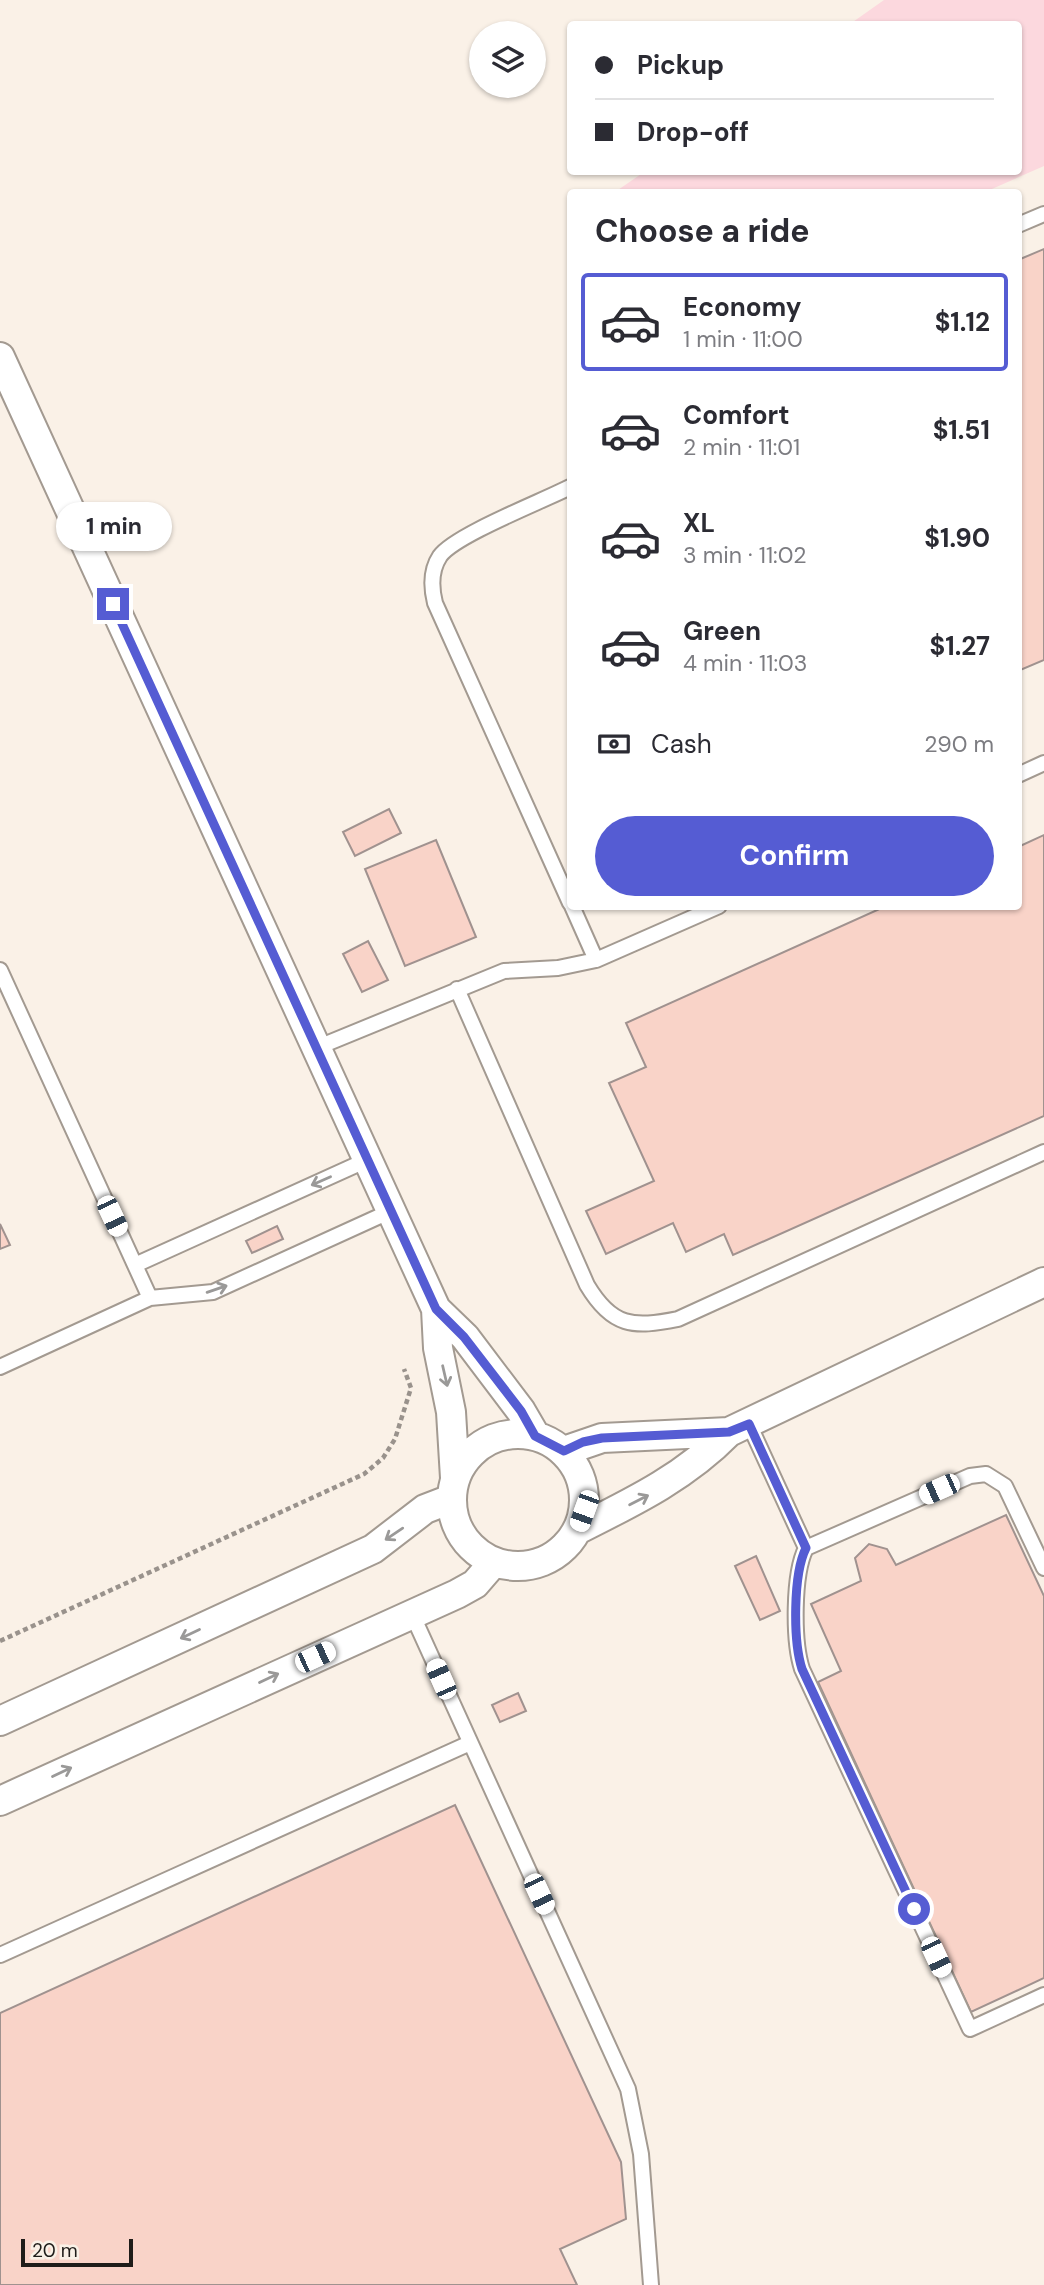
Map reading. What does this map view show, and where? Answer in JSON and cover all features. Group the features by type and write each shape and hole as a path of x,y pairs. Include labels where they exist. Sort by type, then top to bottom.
{"street":[{"path":"0,357 436,1309 464,1337 521,1411 535,1436"},
{"path":"578,1530 673,1480 739,1428 1044,1282"},
{"path":"0,1721 373,1549 453,1488 467,1457 487,1441 510,1434 535,1436 564,1451 579,1473 585,1492 584,1511 578,1530 567,1546 551,1558 532,1565 512,1566 494,1562 476,1552 463,1537 454,1519 453,1488 451,1412 438,1348 436,1309"},
{"path":"564,1451 583,1442 602,1438 739,1428"},
{"path":"0,1801 468,1589 494,1562"}],"lane":[{"path":"1022,223 1044,214"},
{"path":"567,488 458,541 442,554 434,568 431,587 435,603 567,896"},
{"path":"1022,773 1044,763"},
{"path":"573,910 596,960"},
{"path":"316,1048 504,971 558,968 596,960 710,910"},
{"path":"0,970 150,1298"},
{"path":"457,989 587,1285 600,1306 621,1322 647,1325 678,1319 1044,1152"},
{"path":"135,1265 367,1160"},
{"path":"0,1367 150,1298 213,1292 391,1212"},
{"path":"739,1428 806,1548 798,1573 797,1648 802,1669 970,2029 1044,1995"},
{"path":"806,1548 962,1479 986,1474 1005,1486 1044,1568"},
{"path":"412,1614 631,2098 641,2154 651,2285"},
{"path":"0,1955 470,1743"}],"path":[{"path":"0,1641 364,1474 383,1458 395,1439 411,1388 404,1369"}],"shaded area":[{"path":"884,0 1044,0 1044,166 992,189 619,189 640,175 1022,175 1022,21 854,21"}],"building":[{"path":"1044,249 1044,660 1022,669 1022,258"},
{"path":"389,809 401,833 355,856 343,832"},
{"path":"1044,835 1044,1116 733,1255 724,1234 686,1252 673,1223 606,1254 586,1211 654,1181 609,1083 646,1067 626,1023 877,910 1022,910 1022,845"},
{"path":"436,840 476,937 405,966 365,869"},
{"path":"368,941 388,980 362,992 343,954"},
{"path":"0,1224 10,1245 0,1249"},
{"path":"277,1226 283,1239 252,1253 246,1241"},
{"path":"1006,1515 1044,1596 1044,1978 971,2012 818,1682 841,1671 811,1604 861,1581 855,1558 869,1544 887,1549 896,1565"},
{"path":"756,1556 780,1611 760,1620 735,1566"},
{"path":"518,1693 526,1711 500,1722 492,1705"},
{"path":"455,1805 621,2162 626,2219 560,2249 577,2285 0,2285 0,2013"}],"route":[{"path":"113,604 436,1309 464,1337 521,1411 535,1436 564,1451 583,1442 602,1438 729,1432 749,1424 806,1548 798,1573 798,1658 914,1909"}]}
